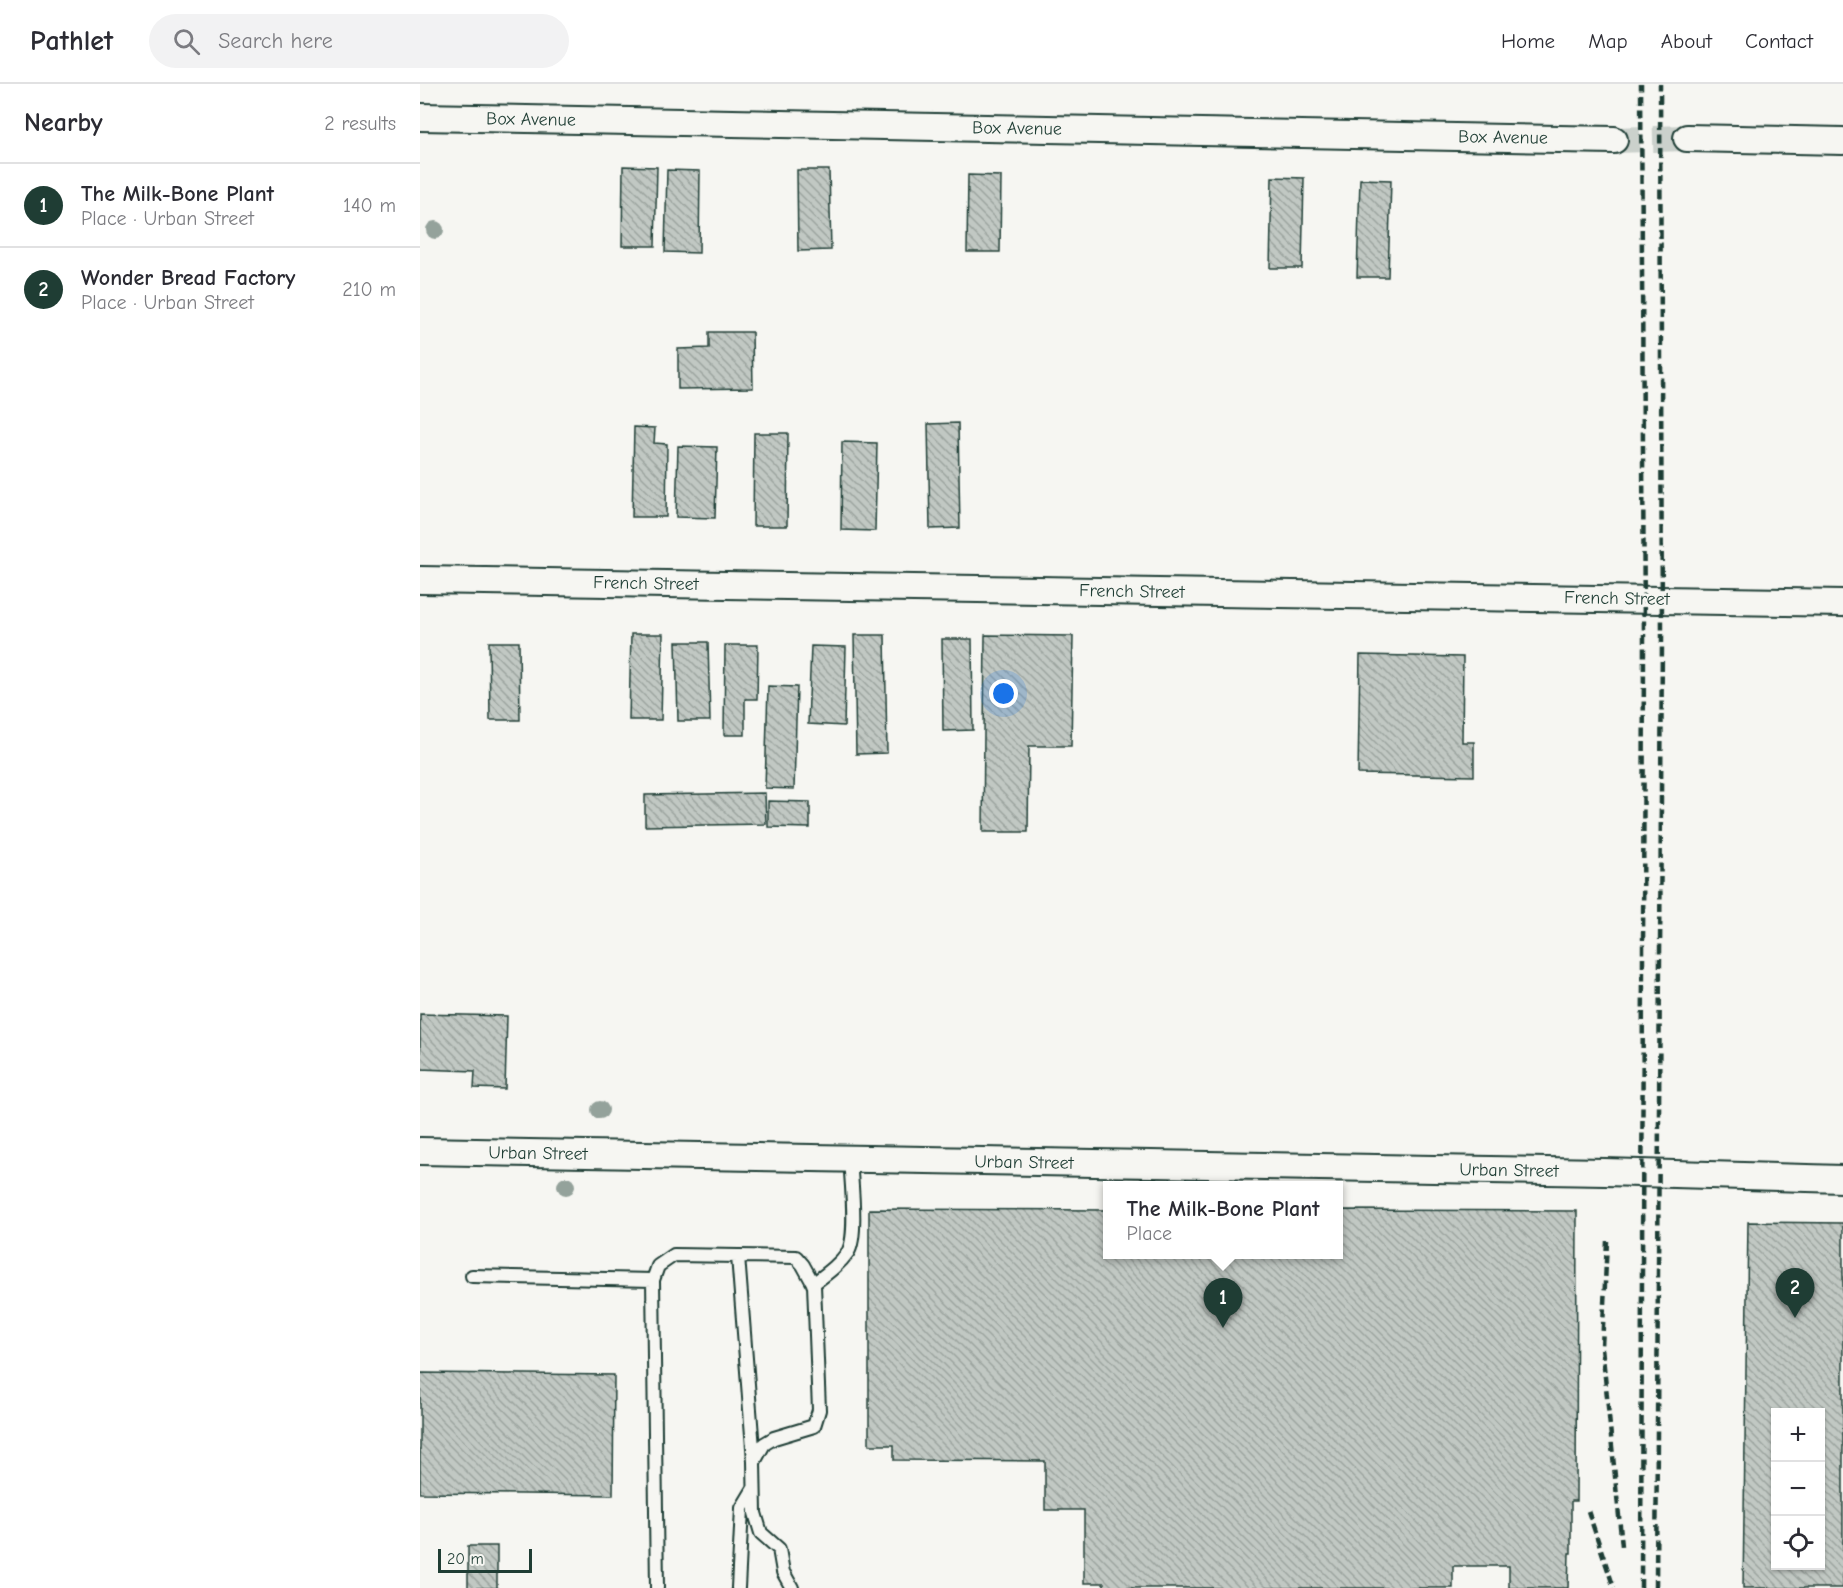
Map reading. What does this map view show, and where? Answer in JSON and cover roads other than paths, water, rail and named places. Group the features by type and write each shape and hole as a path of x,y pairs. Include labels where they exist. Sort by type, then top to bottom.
{"street":[{"name":"Box Avenue","path":"420,117 1614,140"},
{"path":"1687,138 1843,141"},
{"name":"French Street","path":"420,580 1843,603"},
{"name":"Urban Street","path":"420,1151 1605,1172 1843,1179"}],"lane":[{"path":"813,1284 834,1268 849,1250 853,1233 850,1158"},
{"path":"657,1588 653,1280 658,1266 674,1255 796,1257 813,1284 819,1410 814,1426 774,1438 764,1444 754,1462"},
{"path":"738,1256 754,1462 755,1514 761,1533 779,1549 783,1572 792,1588"},
{"path":"472,1276 653,1280"},
{"path":"738,1588 742,1508 755,1487"}],"tunnel":[{"path":"1614,140 1687,138"}],"railway":[{"path":"1641,84 1644,638 1641,1588"},
{"path":"1656,1588 1662,638 1660,84"},
{"path":"1607,1241 1602,1347 1622,1546"},
{"path":"1588,1511 1614,1588"}],"place":[{"name":"Wonder Bread Factory","path":"1795,1318"},
{"name":"The Milk-Bone Plant","path":"1223,1328"}]}
